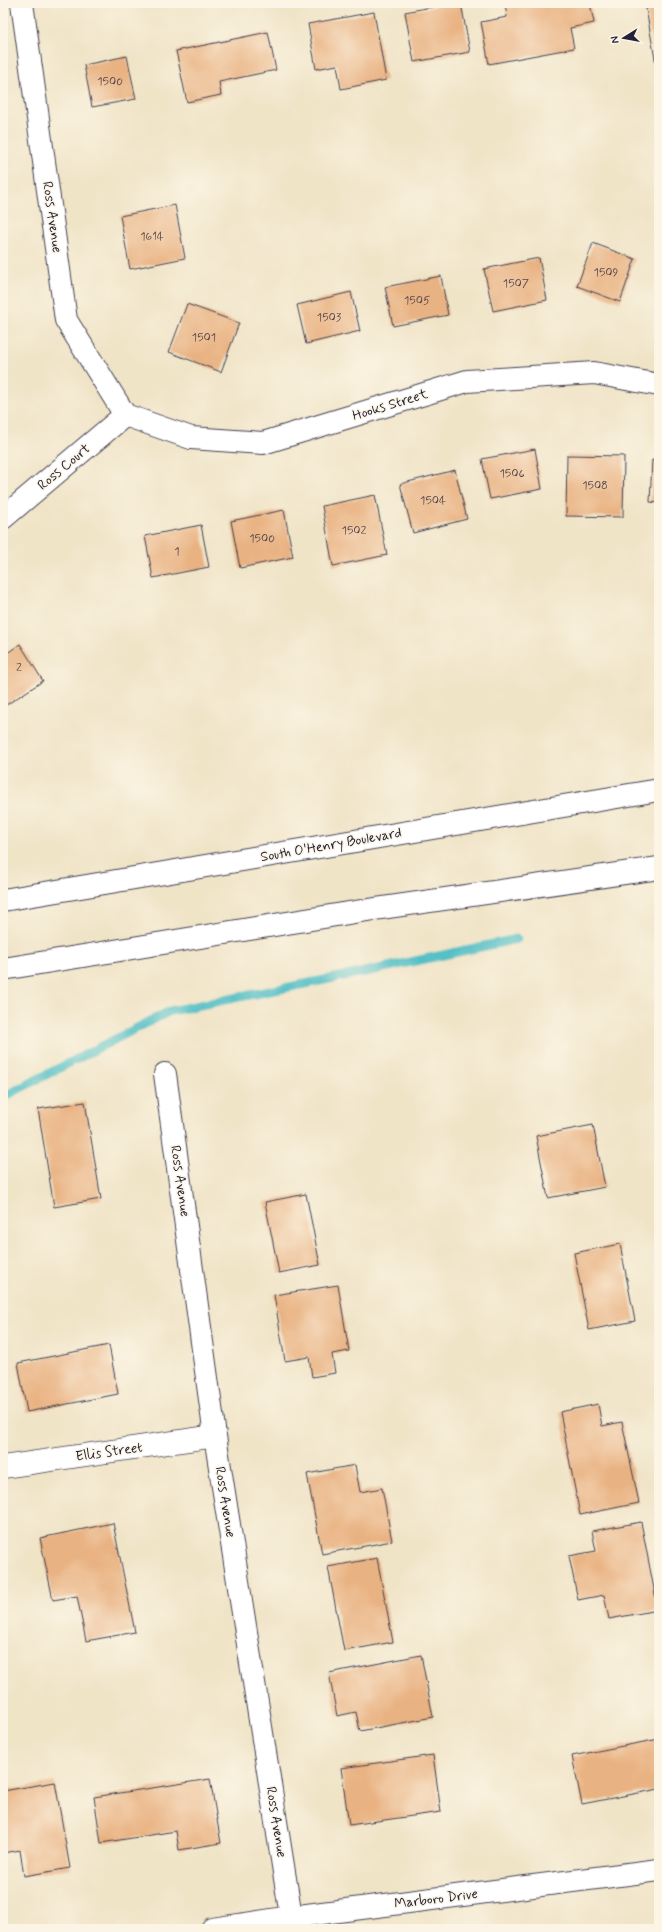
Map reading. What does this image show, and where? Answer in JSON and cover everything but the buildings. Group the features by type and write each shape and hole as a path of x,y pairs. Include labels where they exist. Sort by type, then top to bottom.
{"main road":[{"name":"Ross Avenue","path":"22,3 66,320 125,415"},
{"name":"Hooks Street","path":"125,415 191,438 263,443 467,382 594,373 659,385"},
{"name":"Ross Court","path":"3,518 125,415"},
{"name":"South O'Henry Boulevard","path":"3,900 659,790"},
{"path":"3,969 361,911 659,868"},
{"name":"Ross Avenue","path":"165,1074 215,1436 292,1923"},
{"name":"Ellis Street","path":"3,1467 215,1436"},
{"name":"Marboro Drive","path":"212,1929 292,1923 659,1870"}],"waterway":[{"path":"3,1097 170,1011 374,970 517,939"}]}
